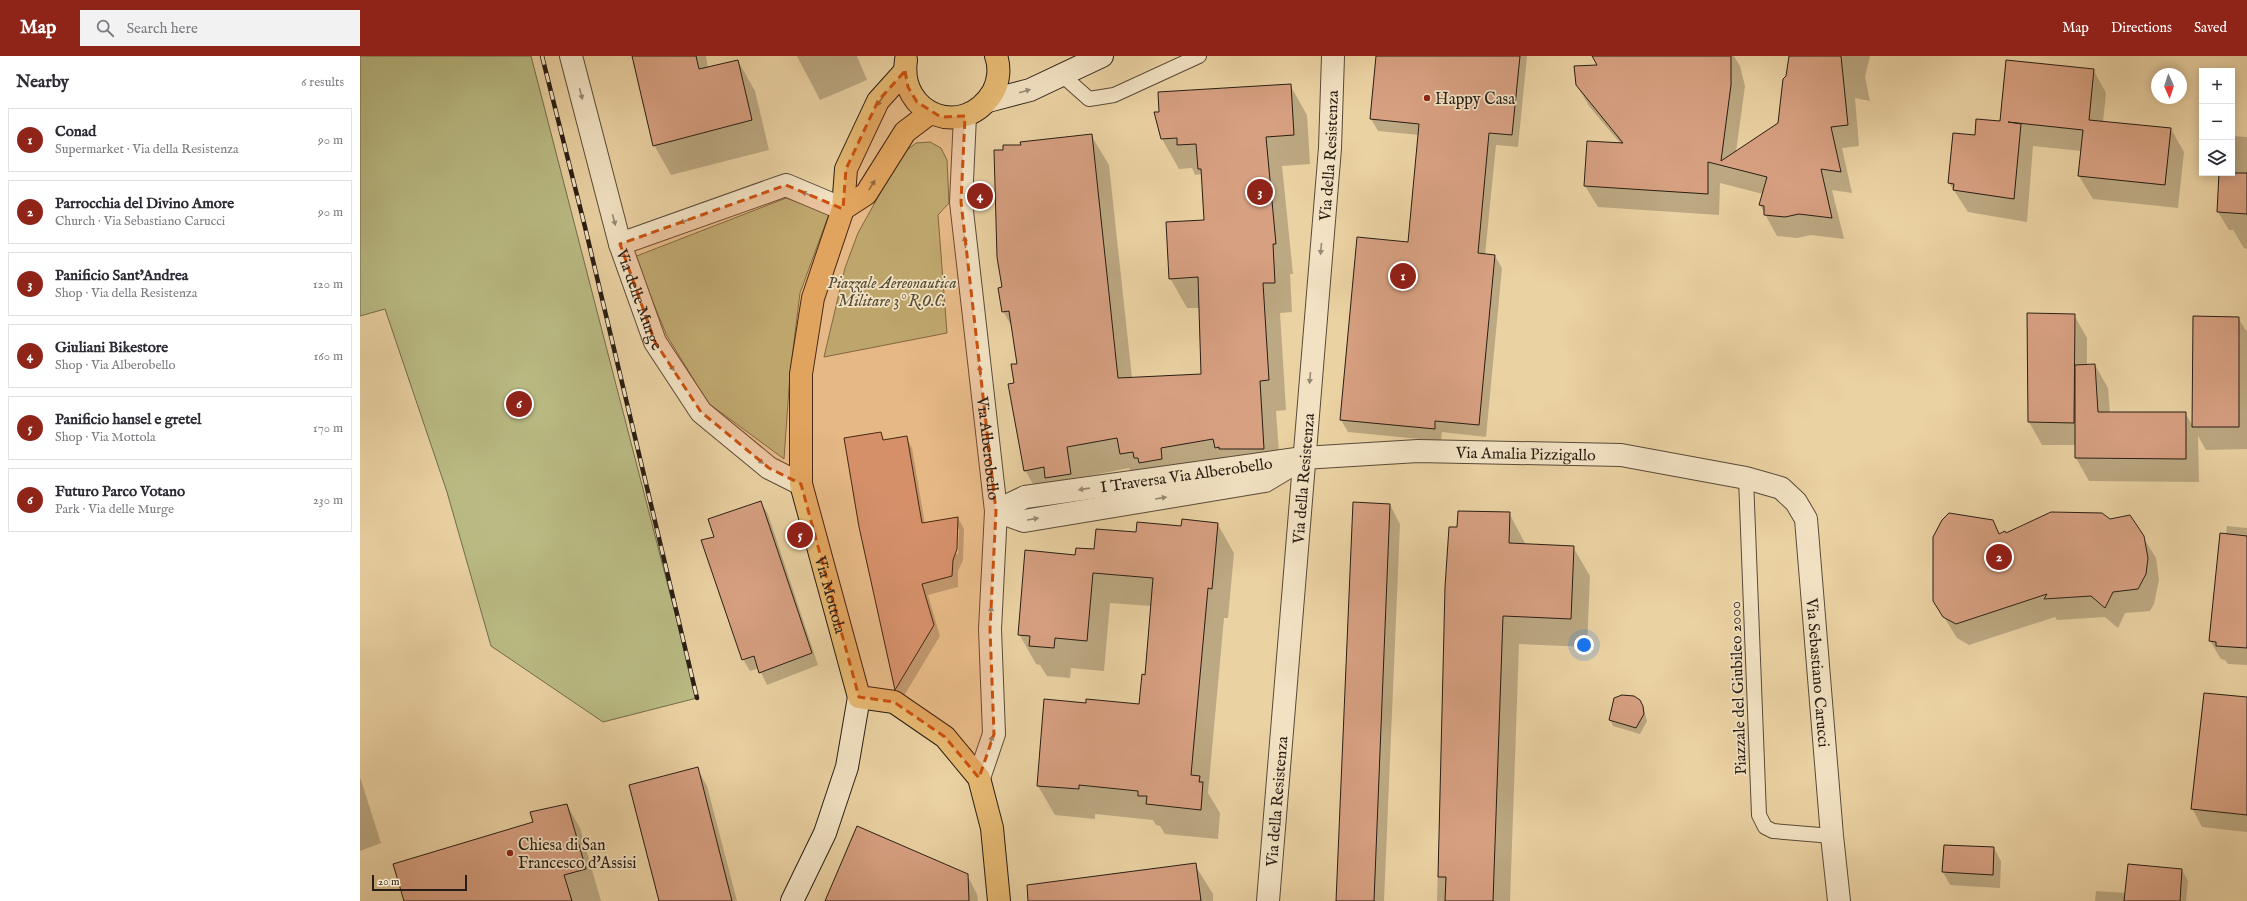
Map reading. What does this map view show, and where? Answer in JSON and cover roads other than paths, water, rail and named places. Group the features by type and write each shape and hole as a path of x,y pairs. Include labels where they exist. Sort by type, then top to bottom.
{"main road":[{"path":"906,63 908,88 917,102 930,113 941,117 965,116 977,110 988,101 995,88 998,73 996,56"},
{"name":"Via Mottola","path":"859,697 801,484 801,374 813,298 843,209 846,169 878,101 906,63"},
{"path":"843,209 866,194 904,132 930,113"},
{"path":"859,697 894,702 945,738 978,778 992,828 999,901"}],"street":[{"name":"Via delle Murge","path":"571,56 620,244 655,342 701,412 769,468 801,484"},
{"path":"988,101 1030,90 1102,56"},
{"name":"Via della Resistenza","path":"1268,901 1303,458 1330,148 1333,56"},
{"name":"Via Alberobello","path":"965,116 961,202 996,511 990,629 994,734 978,778"},
{"path":"620,244 786,185 843,209"},
{"name":"Via Amalia Pizzigallo","path":"1303,458 1418,451 1620,455 1746,478"},
{"name":"I Traversa Via Alberobello","path":"996,511 1025,497 1303,458"},
{"name":"Via Sebastiano Carucci","path":"1746,478 1781,488 1796,502 1806,519 1832,836 1839,901"},
{"name":"Via Mottola","path":"792,901 825,833 847,767 859,697"}],"lane":[{"path":"1062,75 1089,99 1114,95 1199,56"},
{"name":"Piazzale del Giubileo 2000","path":"1746,478 1759,816 1765,827 1773,831 1832,836"}],"railway":[{"path":"542,56 585,227 697,698"}],"place":[{"name":"Happy Casa","path":"1427,98"},
{"name":"Panificio Sant'Andrea","path":"1260,192"},
{"name":"Giuliani Bikestore","path":"980,196"},
{"name":"Conad","path":"1403,276"},
{"name":"Futuro Parco Votano","path":"519,404"},
{"name":"Panificio hansel e gretel","path":"800,535"},
{"name":"Parrocchia del Divino Amore","path":"1999,557"},
{"name":"Chiesa di San Francesco d'Assisi","path":"510,853"}],"park label":[{"name":"Piazzale Aereonautica Militare 3° R.O.C.","path":"892,291"}]}
